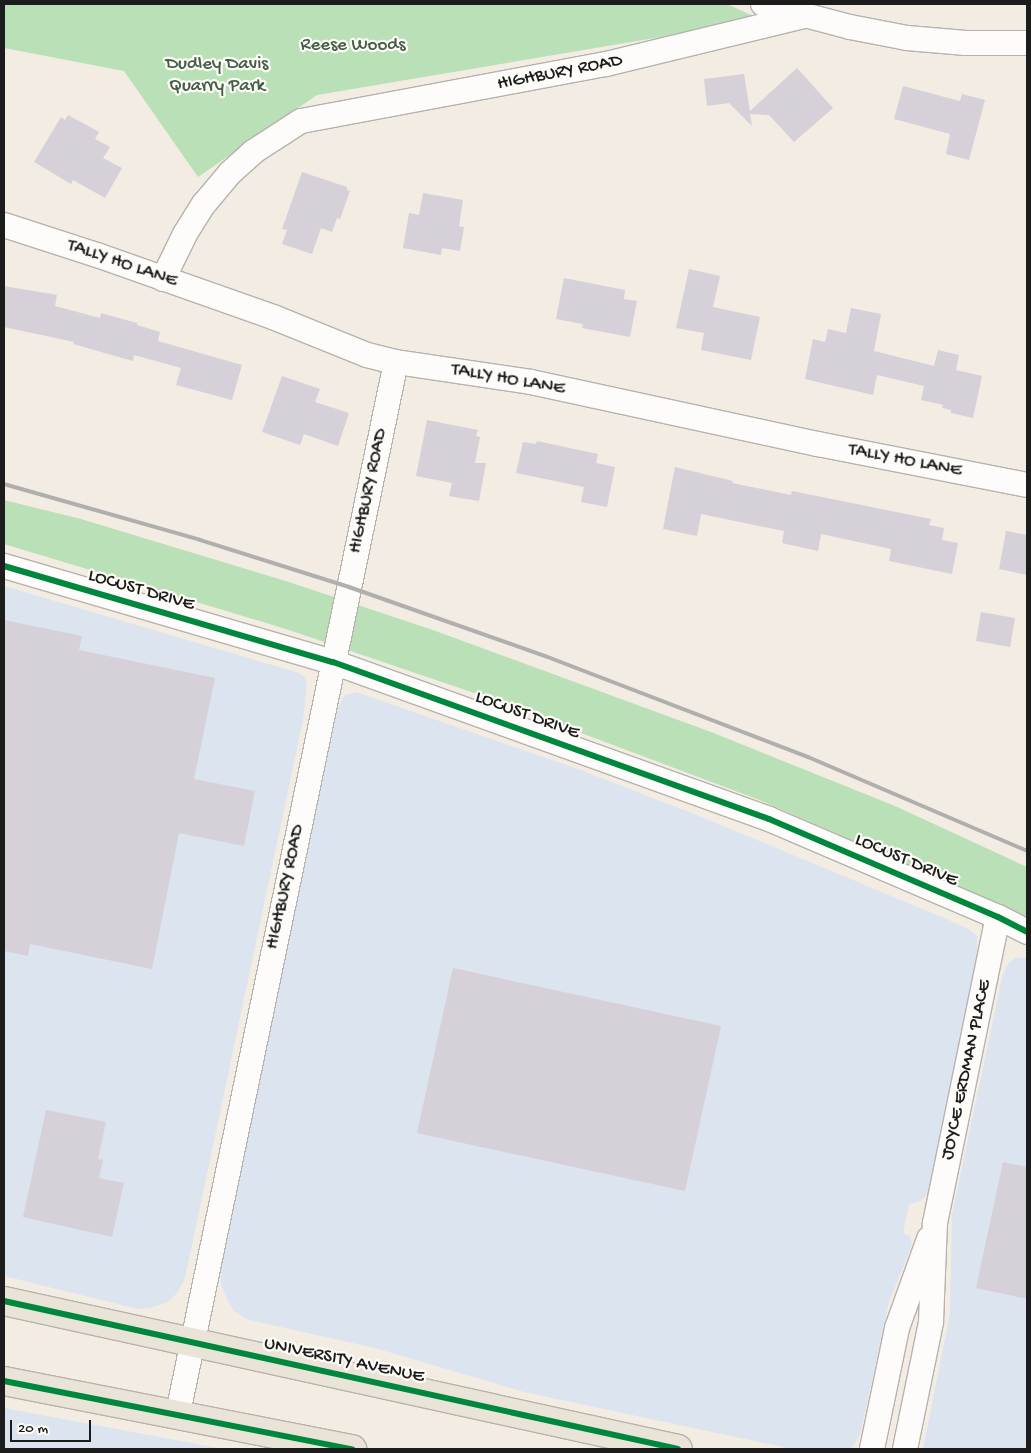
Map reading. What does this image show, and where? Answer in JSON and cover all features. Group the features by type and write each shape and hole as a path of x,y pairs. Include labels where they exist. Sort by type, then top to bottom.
{"main road":[{"name":"UNIVERSITY AVENUE","path":"4,1301 59,1315 678,1449"},
{"path":"4,1321 59,1315"},
{"path":"4,1381 352,1449"}],"street":[{"path":"763,4 804,16"},
{"name":"HIGHBURY ROAD","path":"163,279 185,234 204,204 230,173 253,152 301,121 606,64 804,16 869,32 928,41 1027,43"},
{"name":"TALLY HO LANE","path":"4,225 97,254 273,317 367,355 396,362 531,382 818,444 1027,485"},
{"name":"HIGHBURY ROAD","path":"178,1414 396,362"},
{"name":"LOCUST DRIVE","path":"4,566 333,662 768,819 998,917 1027,932"},
{"name":"JOYCE ERDMAN PLACE","path":"905,1449 930,1328 935,1223 998,917"},
{"name":"JOYCE ERDMAN PLACE","path":"872,1449 897,1328 908,1293 935,1223"}],"shaded area":[{"path":"4,586 296,672 304,676 307,684 303,720 184,1280 177,1293 168,1302 150,1308 138,1309 4,1276"},
{"path":"356,692 575,768 697,815 944,918 970,930 977,936 978,959 930,1191 921,1201 909,1204 903,1233 910,1236 912,1245 889,1302 860,1435 851,1449 792,1449 524,1392 375,1348 249,1320 234,1311 221,1285 221,1270 338,708 345,695"},
{"path":"1015,958 1027,958 1027,1449 923,1449 950,1314 952,1214 1003,974 1008,964"},
{"path":"4,1408 224,1449 4,1449"}],"green space":[{"path":"4,4 727,4 762,20 317,95 198,177 124,71 4,48"},
{"path":"4,500 81,519 289,582 430,629 711,732 895,806 1027,867 1027,917 762,801 480,695 286,629 4,544"}],"building":[{"path":"797,68 833,108 794,142 769,115 750,114 752,126 729,103 707,106 704,79 744,74 750,111"},
{"path":"903,86 960,101 962,94 985,100 969,160 946,154 950,134 894,119"},
{"path":"68,115 99,132 95,139 110,147 103,158 122,168 105,198 73,180 71,184 34,162 61,117 65,120"},
{"path":"302,172 347,187 347,190 350,191 340,219 337,218 332,232 321,228 312,254 282,244 287,230 282,229"},
{"path":"423,193 463,200 459,226 464,227 460,251 442,248 441,255 403,248 409,213 419,215"},
{"path":"689,269 720,276 713,307 760,317 751,360 701,350 704,333 676,328"},
{"path":"564,278 625,290 624,299 637,301 630,337 582,328 583,324 556,319"},
{"path":"4,286 57,295 55,306 100,318 101,313 137,323 137,325 160,332 158,341 242,365 232,400 176,385 181,368 134,355 133,361 73,344 74,342 4,327"},
{"path":"851,308 881,314 874,351 934,366 938,350 959,355 956,370 982,376 973,418 951,413 951,410 942,408 943,405 921,400 924,386 877,375 873,395 805,379 813,339 825,342 828,329 846,333"},
{"path":"282,376 320,389 315,402 349,413 338,446 304,434 300,445 262,432"},
{"path":"427,420 478,430 476,436 480,437 475,463 486,463 479,501 449,496 452,483 416,476"},
{"path":"537,441 598,454 596,463 615,467 607,507 581,502 584,487 516,473 523,442 536,444"},
{"path":"675,467 733,481 732,483 791,495 792,491 931,519 929,525 944,528 942,540 958,543 952,574 889,561 891,549 821,534 818,551 782,543 784,531 701,514 697,536 663,529"},
{"path":"1006,531 1027,535 1027,575 999,569"},
{"path":"981,612 1015,618 1010,647 976,641"},
{"path":"4,620 82,636 79,650 215,678 194,779 255,791 244,846 179,833 152,969 30,944 28,956 4,951"},
{"path":"453,968 721,1026 685,1191 417,1133"},
{"path":"46,1110 106,1122 98,1159 103,1160 99,1178 124,1183 112,1237 23,1217"},
{"path":"1003,1162 1027,1167 1027,1299 976,1288"}],"railway":[{"path":"4,484 200,540 349,587 545,656 808,757 1027,851"}],"cycle path":[{"path":"4,566 333,662 769,819 998,917 1027,932"},
{"path":"4,1301 678,1449"},
{"path":"4,1381 352,1449"}],"park label":[{"name":"Reese Woods","path":"353,46"},
{"name":"Dudley Davis Quarry Park","path":"217,76"}]}
